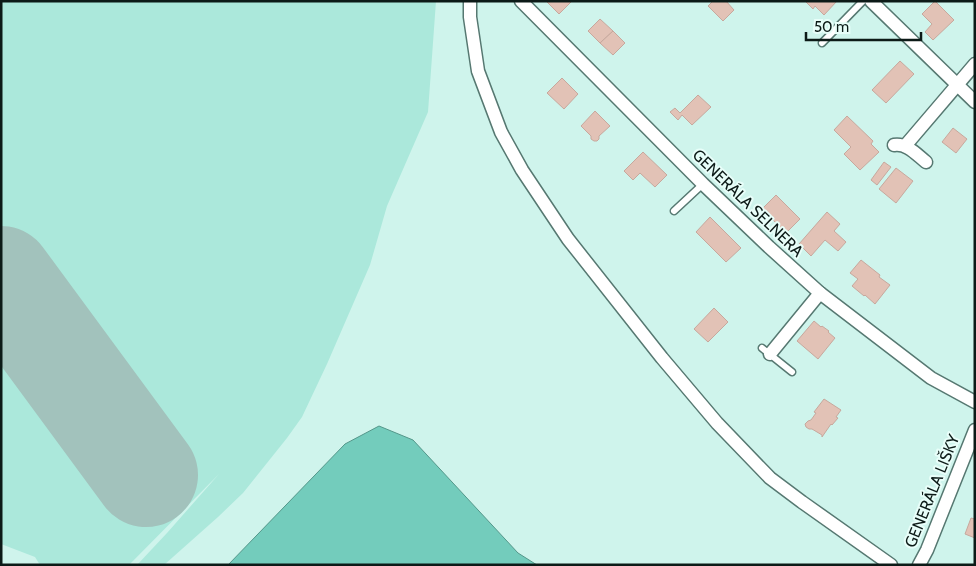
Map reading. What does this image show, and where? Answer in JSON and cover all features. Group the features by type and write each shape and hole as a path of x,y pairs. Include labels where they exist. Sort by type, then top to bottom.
{"street":[{"path":"470,1 470,17 478,72 501,132 522,170 568,238 662,358 718,423 770,478 891,565"},
{"name":"GENERÁLA SELNERA","path":"521,1 703,184 820,293 931,378 975,402"},
{"path":"870,1 975,102"},
{"path":"926,162 900,146 957,86 975,64"},
{"path":"766,351 820,293"},
{"name":"GENERÁLA LIŠKY","path":"918,565 927,550 975,430"}],"lane":[{"path":"822,43 863,1"},
{"path":"674,212 703,184"},
{"path":"766,351 792,372"}],"shaded area":[{"path":"1,1 436,1 428,112 387,206 370,265 302,417 243,493 164,565 137,565 219,474 129,565 40,565 35,557 1,544"},
{"path":"379,426 413,440 518,553 537,565 228,565 345,444"}],"building":[{"path":"546,1 572,1 559,14"},
{"path":"713,1 726,1 734,10 723,21 708,6"},
{"path":"805,1 837,1 824,15 815,6 813,9"},
{"path":"935,1 954,20 933,40 925,32 932,24 922,14"},
{"path":"600,19 613,31 600,43 588,31"},
{"path":"613,31 625,43 613,55 600,43"},
{"path":"900,61 914,74 886,103 872,90"},
{"path":"562,78 578,94 564,109 547,93"},
{"path":"698,95 711,107 692,125 682,115 678,120 670,112 675,108 680,113"},
{"path":"595,111 610,126 599,136 597,141 591,139 591,136 581,126"},
{"path":"847,116 873,141 871,144 879,152 860,170 844,154 851,147 834,130"},
{"path":"953,128 967,139 956,153 942,142"},
{"path":"643,152 667,175 655,187 640,173 633,180 624,171"},
{"path":"884,162 891,167 877,185 871,180"},
{"path":"896,168 913,181 896,203 879,189"},
{"path":"776,195 800,219 786,233 762,209"},
{"path":"827,212 840,224 834,231 846,242 838,251 825,240 811,256 799,244"},
{"path":"710,217 741,248 726,262 696,232"},
{"path":"861,260 890,285 875,304 852,286 858,279 850,273"},
{"path":"714,308 728,322 708,342 694,329"},
{"path":"814,321 829,331 835,338 818,359 797,341"},
{"path":"824,399 841,410 836,417 838,418 822,437 822,435 806,427 805,424 811,420 816,413 814,412"},
{"path":"971,518 975,519 975,538 965,534"}],"runway":[{"path":"1,278 146,475"}]}
